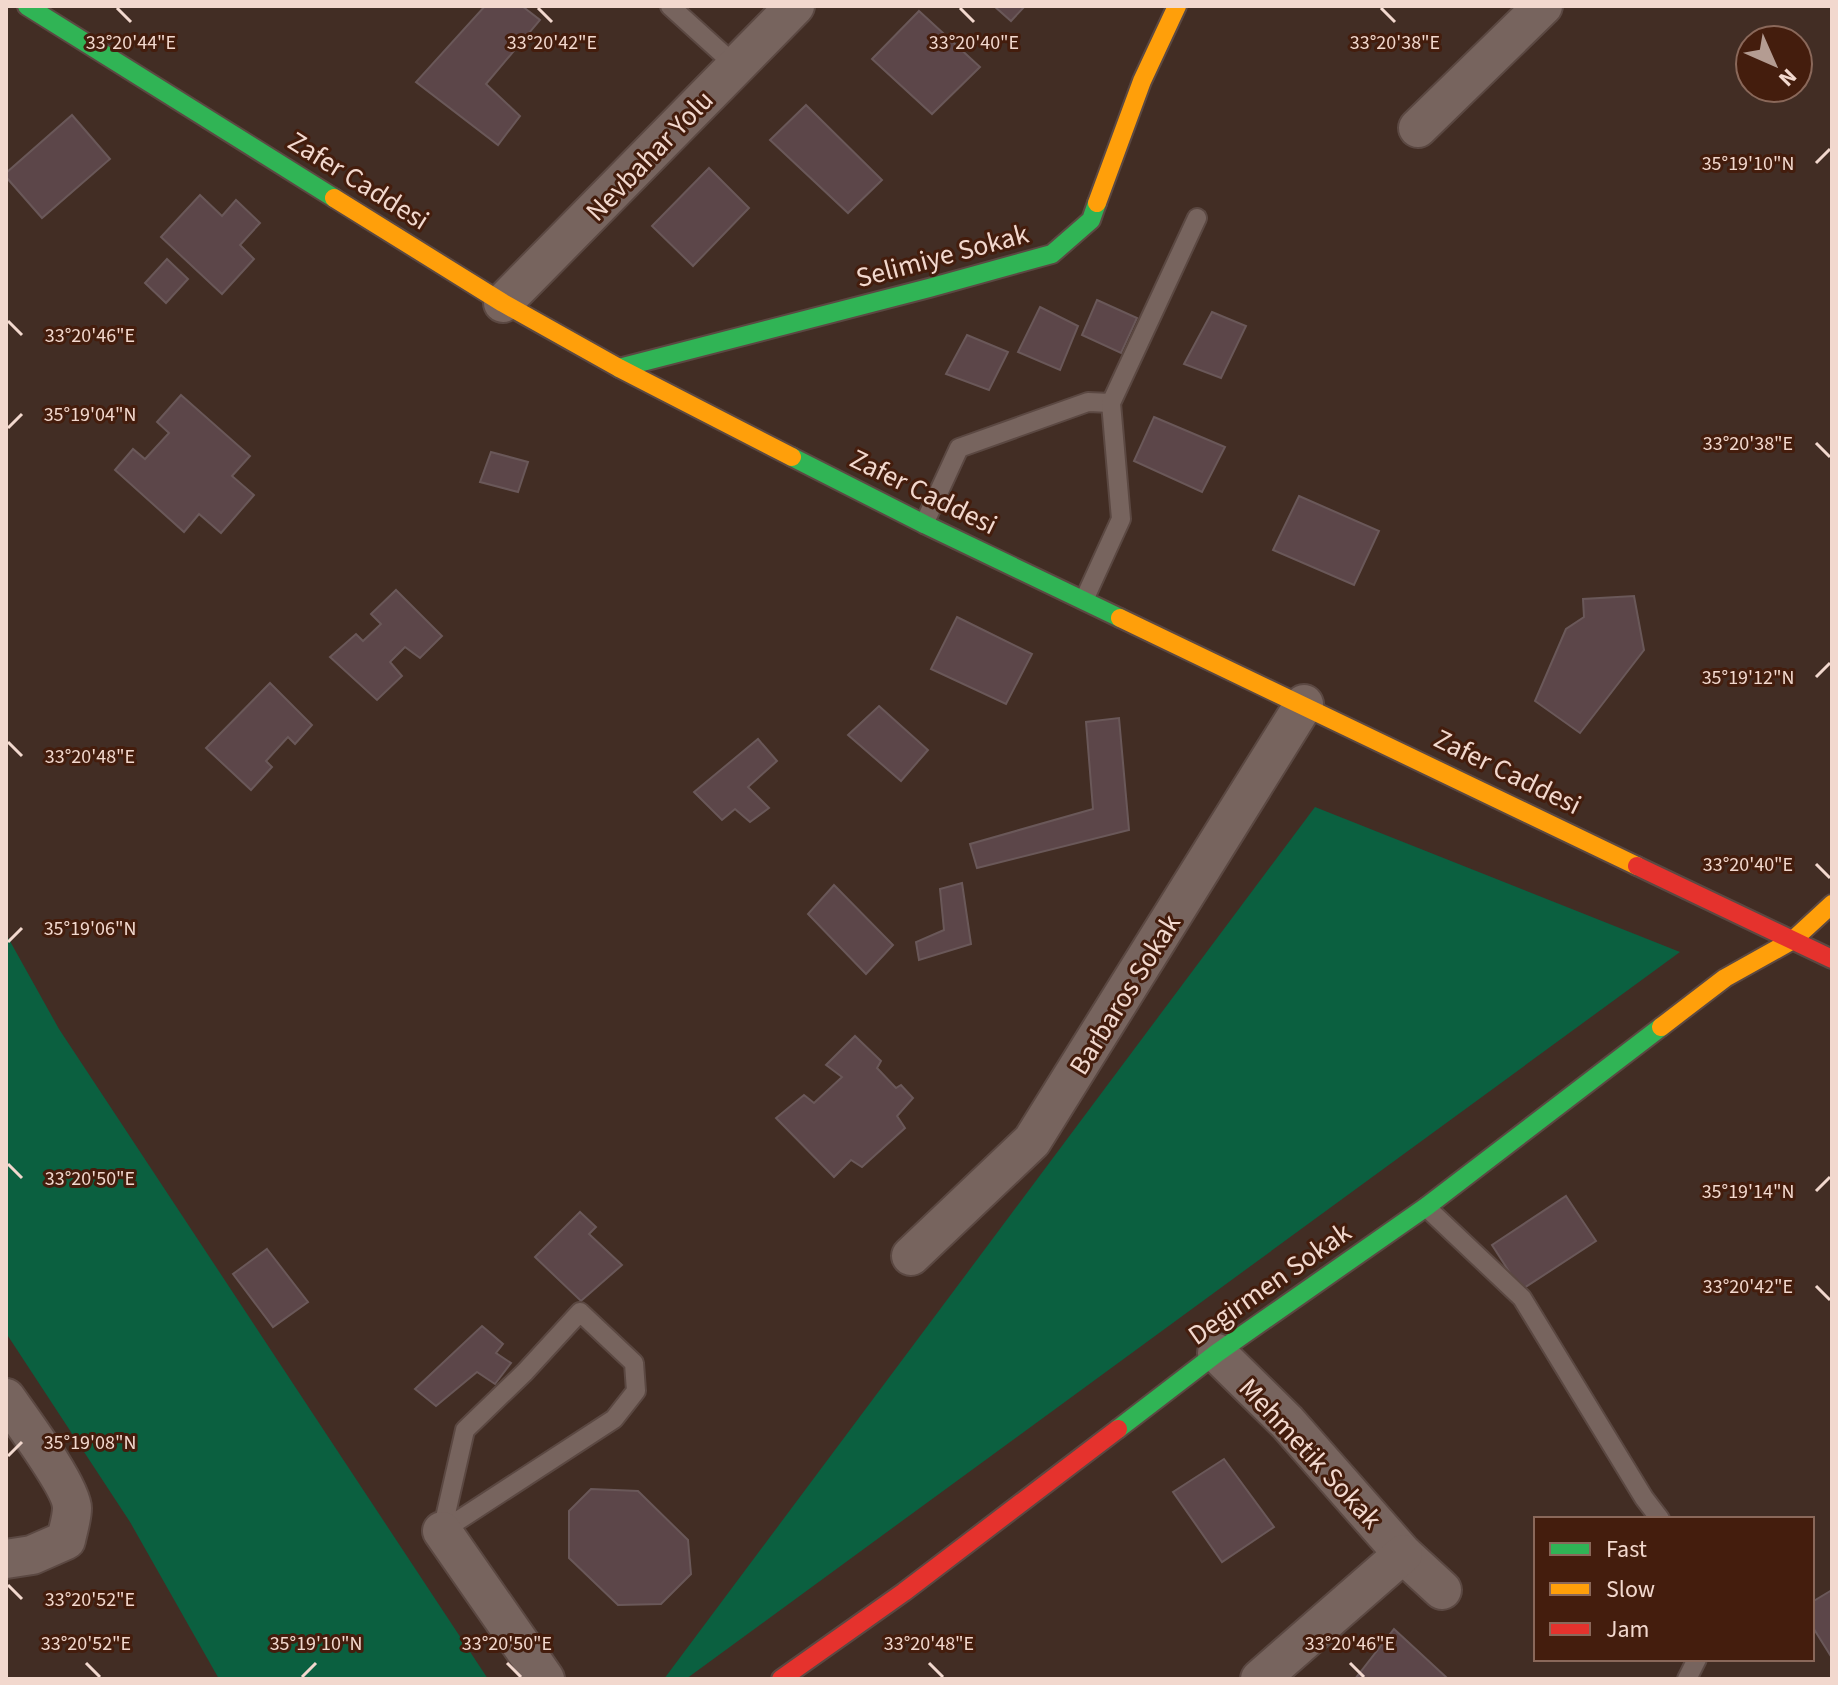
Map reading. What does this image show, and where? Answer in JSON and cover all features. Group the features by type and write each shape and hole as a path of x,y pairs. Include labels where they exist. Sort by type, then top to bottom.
{"street":[{"name":"Zafer Caddesi","path":"27,6 503,303 619,368 924,524 1832,959"},
{"name":"Nevbahar Yolu","path":"503,303 795,6"},
{"name":"Selimiye Sokak","path":"619,368 1052,254 1091,220 1142,81 1177,6"},
{"path":"1418,128 1543,6"},
{"name":"Barbaros Sokak","path":"911,1256 1032,1141 1304,704"},
{"name":"Degirmen Sokak","path":"781,1679 904,1592 1217,1353 1426,1207 1725,978 1793,940 1832,904"},
{"name":"Mehmetik Sokak","path":"1217,1353 1287,1422 1403,1554 1442,1590"},
{"path":"6,1398 54,1469 73,1505 66,1540 32,1555 6,1559"},
{"path":"442,1531 545,1679"},
{"name":"Mehmetik Sokak","path":"1260,1679 1403,1554"}],"lane":[{"path":"670,6 736,66"},
{"path":"1084,600 1121,519 1111,403 1197,218"},
{"path":"924,524 959,448 1088,402 1111,403"},
{"path":"1426,1207 1522,1298 1658,1517"},
{"path":"580,1312 634,1363 636,1391 614,1419 442,1531 465,1430 525,1372 580,1312"},
{"path":"1687,1679 1696,1661"}],"green space":[{"path":"1315,807 1680,952 686,1679 664,1679"},
{"path":"6,934 59,1029 488,1679 219,1679 130,1522 6,1333"}],"building":[{"path":"485,6 522,6 540,20 486,84 520,116 498,145 416,82"},
{"path":"994,6 1025,6 1011,21"},
{"path":"919,11 980,67 932,114 872,59"},
{"path":"806,105 882,180 848,213 770,140"},
{"path":"72,115 110,159 42,218 6,177 6,173"},
{"path":"709,168 749,208 693,266 652,226"},
{"path":"200,195 222,216 236,200 260,223 240,245 254,259 222,294 161,237"},
{"path":"167,259 188,279 166,303 145,283"},
{"path":"1097,300 1137,318 1121,353 1082,335"},
{"path":"1040,307 1078,326 1060,370 1018,352"},
{"path":"1212,312 1246,326 1221,378 1184,364"},
{"path":"967,335 1008,352 989,390 946,374"},
{"path":"181,395 250,456 232,476 254,495 221,533 199,514 184,532 115,470 133,449 145,459 169,433 157,422"},
{"path":"1154,417 1225,447 1202,492 1134,461"},
{"path":"491,452 528,462 518,492 480,482"},
{"path":"1299,496 1379,531 1354,585 1273,550"},
{"path":"396,590 442,636 420,658 405,647 390,662 402,676 377,700 330,657 356,634 363,641 381,624 371,614"},
{"path":"1634,596 1644,650 1580,733 1535,701 1566,629 1584,617 1583,599"},
{"path":"957,617 1032,654 1006,704 931,669"},
{"path":"270,683 312,725 295,744 288,737 266,761 272,767 251,790 206,748"},
{"path":"879,706 928,750 901,781 848,735"},
{"path":"1119,718 1129,830 977,868 970,844 1093,809 1086,722"},
{"path":"758,739 777,761 748,787 769,808 750,822 735,809 722,820 694,792"},
{"path":"962,883 971,944 919,960 916,942 944,930 940,889"},
{"path":"834,885 893,945 866,974 808,914"},
{"path":"855,1036 881,1061 877,1068 896,1088 901,1085 913,1098 897,1116 905,1128 862,1167 851,1160 834,1177 776,1118 804,1095 814,1103 842,1077 826,1065"},
{"path":"1566,1196 1596,1241 1521,1290 1492,1245"},
{"path":"580,1212 596,1227 589,1234 622,1265 581,1301 535,1257"},
{"path":"267,1249 308,1302 273,1327 233,1274"},
{"path":"482,1326 503,1344 496,1353 511,1363 495,1384 477,1372 436,1406 415,1389"},
{"path":"1224,1459 1274,1527 1222,1562 1173,1492"},
{"path":"591,1489 638,1491 688,1540 691,1574 661,1604 618,1605 569,1558 569,1511"},
{"path":"1832,1590 1832,1658 1814,1629 1814,1601"},
{"path":"1394,1629 1446,1677 1355,1679"}],"traffic: fast":[{"path":"27,6 334,198"},
{"path":"619,368 1052,254 1091,220 1097,203"},
{"path":"792,457 1120,618"},
{"path":"1118,1429 1217,1353 1426,1207 1661,1027"}],"traffic: slow":[{"path":"1097,203 1142,81 1177,6"},
{"path":"334,198 503,303 619,368 792,457"},
{"path":"1120,618 1637,866"},
{"path":"1661,1027 1725,978 1793,940 1832,904"}],"traffic: jam":[{"path":"1637,866 1832,959"},
{"path":"781,1679 904,1592 1118,1429"}]}
